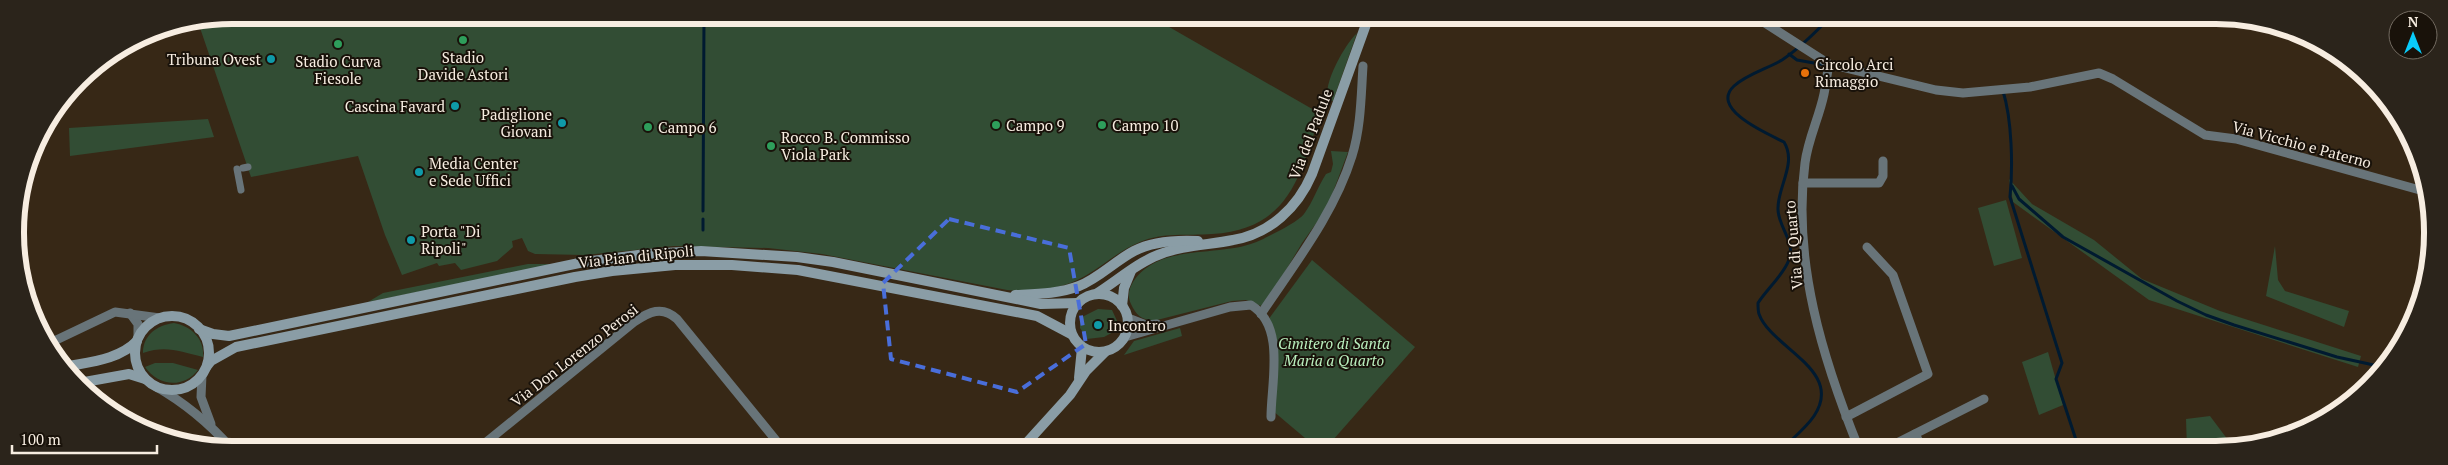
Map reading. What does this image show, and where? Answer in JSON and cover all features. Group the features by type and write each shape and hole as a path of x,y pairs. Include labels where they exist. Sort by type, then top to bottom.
{"main road":[{"name":"Via del Padule","path":"1078,303 1086,297 1096,294 1131,270 1159,254 1246,237 1260,231 1287,212 1302,195 1312,174 1366,24"},
{"name":"Via Pian di Ripoli","path":"999,295 1048,294 1071,289 1093,279 1134,251 1155,244 1178,241 1211,243"},
{"name":"Via Pian di Ripoli","path":"160,318 181,318 213,334 229,336 584,262 646,254 701,251 780,255 815,259 1041,304 1078,303"},
{"name":"Via Pian di Ripoli","path":"87,381 128,374 145,379 155,386 168,390 182,389 195,382 211,361 236,347 575,277 612,271 684,265 761,266 819,273 1036,316 1071,334"},
{"path":"1122,306 1124,288 1131,270"},
{"path":"1029,441 1070,396 1078,382 1105,352 1118,345 1125,337 1128,318 1122,306 1111,296 1096,294"},
{"path":"1078,303 1070,318 1071,334 1082,348 1091,352 1105,352"},
{"path":"72,365 112,356 132,346 147,326 160,318"},
{"path":"200,329 209,349 204,371"},
{"path":"138,340 136,361 145,379"},
{"path":"1078,382 1082,366 1082,348"}],"street":[{"name":"Via Vicchio e Paterno","path":"1766,24 1829,64 1936,90 1962,93 2030,87 2098,73 2112,79 2205,135 2236,139 2420,190"},
{"name":"Via di Quarto","path":"1829,64 1824,93 1809,141 1803,183 1802,216 1807,280 1835,390 1856,441"},
{"path":"1262,316 1330,210 1354,148 1360,109 1363,66"},
{"path":"1803,183 1879,183 1883,176 1883,161"},
{"path":"240,190 243,168"},
{"path":"1846,417 1928,374 1893,275 1867,247"},
{"path":"1125,337 1174,322 1246,304 1250,305 1262,316 1274,341 1271,418"},
{"name":"Via Don Lorenzo Perosi","path":"488,441 634,322 647,314 660,310 672,314 677,319 777,441"},
{"path":"54,341 110,314 120,312 145,318 160,318"},
{"path":"130,313 138,324 138,340"},
{"path":"1128,318 1146,325 1174,322"},
{"path":"204,371 201,397 204,410 212,426"},
{"path":"155,386 181,401 212,426 226,441"},
{"path":"1901,441 1984,399"},
{"path":"1915,434 1918,441"}],"highlighted area":[{"path":"949,219 1069,248 1086,344 1017,392 891,359 883,283"}],"green space":[{"name":"Rocco B. Commisso Viola Park","path":"219,24 1164,24 1314,110 1321,112 1306,157 1288,195 1275,210 1259,222 1238,230 1149,239 1126,249 1092,272 1067,284 1048,289 1027,291 1007,290 822,254 768,248 674,246 585,255 535,254 528,251 522,238 512,241 513,247 497,261 461,270 455,263 439,266 437,263 402,275 385,235 358,156 251,177 200,27"},
{"path":"1357,33 1333,101 1328,100 1327,93 1331,75 1347,46"},
{"path":"208,119 214,137 70,156 69,128"},
{"path":"1331,151 1348,152 1327,208 1302,243 1264,307 1246,300 1232,301 1153,321 1142,318 1137,314 1129,298 1130,287 1145,269 1159,261 1175,256 1246,246 1271,235 1301,217 1326,174 1331,172 1333,164"},
{"path":"2009,179 2032,204 2094,240 2142,279 2220,311 2361,356 2358,367 2149,300 2013,202"},
{"path":"2006,200 2022,258 1994,266 1978,208"},
{"path":"2275,246 2278,280 2285,291 2349,311 2344,327 2266,296"},
{"name":"Cimitero di Santa Maria a Quarto","path":"1312,260 1415,347 1332,441 1309,441 1273,411 1268,320"},
{"path":"528,264 556,264 368,302 383,293"},
{"path":"1098,309 1112,310 1118,323 1117,330 1104,337 1087,339 1080,328 1080,318"},
{"path":"174,323 186,327 196,334 202,345 203,357 166,349 143,353 145,341 152,332 162,326"},
{"path":"1180,328 1182,336 1124,355 1134,341"},
{"path":"2048,352 2063,405 2039,415 2022,362"},
{"path":"155,363 173,363 198,370 185,380 171,383 157,378 145,367"},
{"path":"2210,416 2229,441 2187,441 2186,419"}],"waterway":[{"path":"703,211 704,24"},
{"path":"1790,441 1814,416 1821,400 1820,385 1813,372 1803,360 1766,326 1758,311 1758,303 1781,274 1790,256 1790,244 1778,214 1779,200 1789,158 1784,142 1744,120 1729,103 1728,95 1739,82 1789,55 1808,40 1823,24"},
{"path":"1789,54 1797,60 1825,65"},
{"path":"2003,91 2011,143 2010,197 2062,363 2056,379 2076,441"},
{"path":"2012,186 2019,199 2063,237 2177,301 2206,315 2234,325 2337,357 2376,365"},
{"path":"703,219 703,230"}],"place":[{"name":"Stadio Davide Astori","path":"463,40"},
{"name":"Stadio Curva Fiesole","path":"338,44"},
{"name":"Tribuna Ovest","path":"271,59"},
{"name":"Circolo Arci Rimaggio","path":"1805,73"},
{"name":"Cascina Favard","path":"455,106"},
{"name":"Padiglione Giovani","path":"562,123"},
{"name":"Campo 9","path":"996,125"},
{"name":"Campo 10","path":"1102,125"},
{"name":"Campo 6","path":"648,127"},
{"name":"Rocco B. Commisso Viola Park","path":"771,146"},
{"name":"Media Center e Sede Uffici","path":"419,172"},
{"name":"Porta \"Di Ripoli\"","path":"411,240"},
{"name":"Incontro","path":"1098,325"}]}
